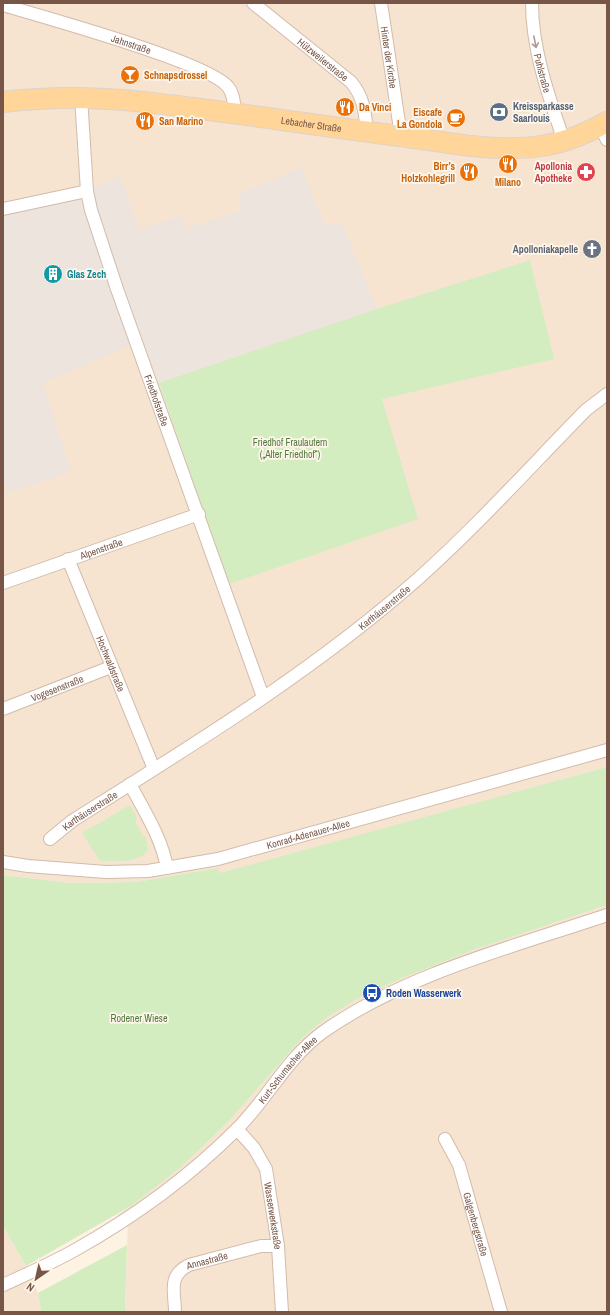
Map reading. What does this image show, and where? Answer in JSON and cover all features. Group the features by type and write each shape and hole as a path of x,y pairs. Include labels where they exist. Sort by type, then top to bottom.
{"main road":[{"name":"Lebacher Straße","path":"3,102 81,97 142,101 366,132 499,147 542,146 605,129"}],"street":[{"name":"Hülzweilerstraße","path":"253,3 351,82 359,92 363,102 366,132"},
{"name":"Hinter der Kirche","path":"381,3 401,136"},
{"name":"Puhlstraße","path":"532,3 534,38 564,141"},
{"name":"Jahnstraße","path":"3,6 142,48 216,77 228,87 234,99 235,113"},
{"name":"Friedhofstraße","path":"81,97 87,191 91,210 117,289 199,514 263,696"},
{"path":"3,209 87,191"},
{"name":"Karthäuserstraße","path":"50,839 72,821 154,769 263,696 350,635 419,578 485,515 586,410 607,394"},
{"name":"Alpenstraße","path":"3,583 199,514"},
{"name":"Hochwaldstraße","path":"68,559 154,769"},
{"name":"Vogesenstraße","path":"3,710 111,667"},
{"name":"Konrad-Adenauer-Allee","path":"3,862 42,868 106,872 148,871 218,859 532,773 607,750"},
{"path":"130,784 160,842 165,854 167,868"},
{"name":"Kurt-Schumacher-Allee","path":"3,1285 74,1251 167,1191 237,1129 306,1045 323,1032 366,1006 400,988 607,915"},
{"name":"Wasserwerkstraße","path":"237,1129 254,1148 266,1169 278,1246 282,1312"},
{"name":"Galgenbergstraße","path":"445,1139 459,1165 501,1312"},
{"name":"Annastraße","path":"176,1312 174,1282 181,1269 189,1265 261,1246 278,1246"}],"shaded area":[{"path":"3,3 607,3 607,767 220,874 218,868 136,882 70,883 3,875"},
{"path":"302,167 324,225 341,222 377,309 159,383 143,340 43,383 71,472 8,493 3,478 3,214 75,197 120,176 139,229 181,216 187,228 242,210 237,195"},
{"path":"607,905 607,1312 125,1312 128,1223 116,1216 180,1168 227,1123 304,1036 329,1016 357,999 400,979 476,949"},
{"path":"3,1226 26,1266 38,1293 41,1312 3,1312"}],"green space":[{"name":"Friedhof Fraulautern („Alter Friedhof“)","path":"530,260 554,359 382,399 418,519 229,584 159,383 377,309"},
{"name":"Rodener Wiese","path":"607,767 607,905 476,949 400,979 357,999 329,1016 304,1036 227,1123 180,1168 131,1206 26,1266 3,1226 3,875 70,883 136,882 218,868 220,873"},
{"path":"130,805 137,818 135,821 143,836 146,837 148,850 139,858 133,860 100,861 82,833"},
{"path":"127,1245 125,1312 41,1312 38,1293"}],"place":[{"name":"Schnapsdrossel","path":"130,75"},
{"name":"Da Vinci","path":"345,107"},
{"name":"Kreissparkasse Saarlouis","path":"499,112"},
{"name":"Eiscafe La Gondola","path":"456,118"},
{"name":"San Marino","path":"145,121"},
{"name":"Milano","path":"508,164"},
{"name":"Birr’s Holzkohlegrill","path":"469,172"},
{"name":"Apollonia Apotheke","path":"586,172"},
{"name":"Apolloniakapelle","path":"592,249"},
{"name":"Glas Zech","path":"53,274"},
{"name":"Roden Wasserwerk","path":"372,993"}]}
